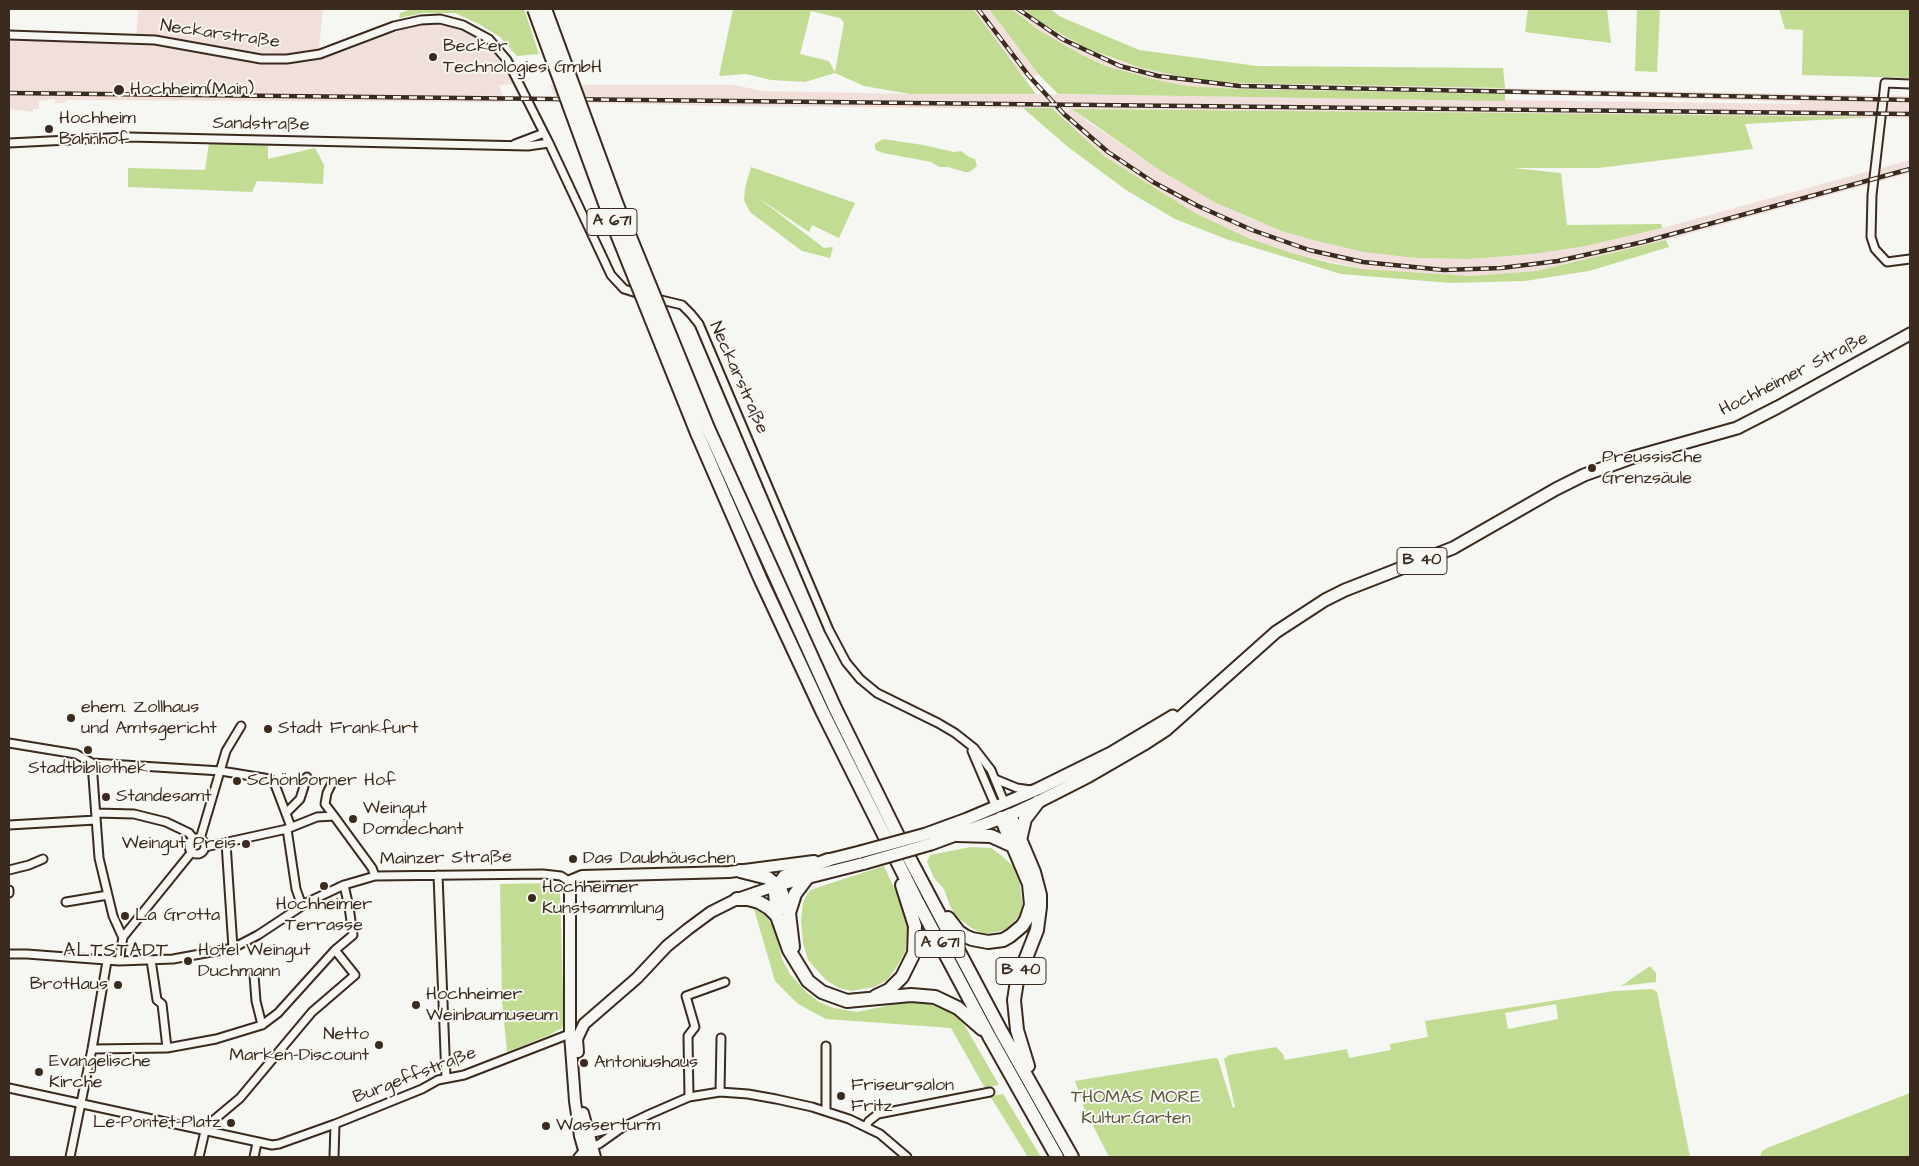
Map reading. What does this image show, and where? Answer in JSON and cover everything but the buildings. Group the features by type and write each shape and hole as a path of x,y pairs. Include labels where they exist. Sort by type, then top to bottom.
{"highway":[{"name":"A 671","path":"534,9 607,209 703,431 790,644 892,852 989,1036 1058,1157"},
{"name":"A 671","path":"545,9 703,431 835,708 928,892 1072,1157"},
{"name":"B 40","path":"1038,796 1025,819 1016,842 1038,884 1040,907 1037,930 1017,981 1014,1000 1015,1020 1022,1049 1042,1104"},
{"path":"928,892 954,926 965,936 972,939 995,942 1010,936 1022,926 1032,905 1032,898 1016,842 1003,811"},
{"path":"957,835 991,836 1016,842"},
{"path":"865,1000 882,994 896,984 908,970 914,953 915,926 892,852"},
{"path":"778,885 790,873 828,860"},
{"path":"740,871 763,876 778,885 782,892 783,914 789,950 808,981 822,992 838,999 865,1000 911,995 935,997 958,1008 989,1036"},
{"path":"783,914 807,878"},
{"path":"737,899 759,902 783,914"}],"main road":[{"name":"Hochheimer Straße","path":"1038,796 1089,776 1146,744 1166,730 1276,632 1325,600 1345,590 1453,548 1556,489 1606,467 1737,428 1910,334"},
{"name":"B 40","path":"778,885 807,878 862,858 928,839 1038,796"},
{"name":"B 40","path":"928,839 957,835 1003,811"},
{"name":"B 40","path":"828,860 862,858"},
{"path":"587,1154 573,1036 570,882 582,876 696,874 740,871 828,860"},
{"path":"573,1036 584,1024 637,978 667,946 711,912 737,899 778,885"},
{"path":"571,1001 574,1011 578,1015 584,1017 594,1015"}],"street":[{"name":"Neckarstraße","path":"9,35 155,40 261,59 287,60 330,51 380,31 409,22 431,19 449,21 476,31 499,49 511,67 615,281 630,292 682,306 699,324 829,630 846,662 860,679 877,693 938,723 966,742 980,755 995,779 1003,811"},
{"path":"1910,84 1885,83 1874,181 1871,237 1875,249 1887,262 1910,259"},
{"name":"Sandstraße","path":"513,145 544,133"},
{"name":"Sandstraße","path":"9,144 128,137 528,146 549,143"},
{"path":"191,853 188,845 197,838 226,752 242,726"},
{"name":"Neckarstraße","path":"966,742 976,757 1003,811"},
{"path":"9,743 76,754 92,763 221,771 272,780 286,813 296,889 302,906"},
{"path":"92,763 99,858 113,916 123,938"},
{"path":"286,813 300,800 307,777"},
{"path":"995,779 1038,796"},
{"path":"332,782 325,804 372,868 375,876"},
{"path":"9,825 134,814 166,822 189,832 205,847"},
{"path":"191,853 199,854 205,847 289,828 317,817 334,816"},
{"path":"226,843 233,948"},
{"path":"120,961 123,938 191,853"},
{"path":"9,870 43,859"},
{"name":"Mainzer Straße","path":"9,954 120,961 173,958 233,948 258,935 302,906 344,885 375,876 544,874 561,876 570,882"},
{"path":"438,875 446,1078"},
{"path":"92,1049 167,1048 216,1039 262,1025 278,1013 335,950 353,935 350,907 344,885"},
{"path":"66,902 108,895"},
{"path":"199,1157 205,1131 214,1119 240,1098 312,1012 355,975 335,950"},
{"path":"151,960 157,1000 162,1004 167,1048"},
{"path":"70,1157 82,1105 107,961"},
{"path":"254,975 256,1002 262,1025"},
{"path":"689,1097 688,1036 695,1027 686,996 725,982"},
{"name":"Burgeffstraße","path":"9,1088 257,1143 279,1144 335,1124 446,1078 464,1075 573,1036"},
{"path":"720,1092 721,1038"},
{"path":"826,1046 826,1111"},
{"path":"587,1154 623,1127 689,1097 720,1092 758,1096 826,1111 866,1126 880,1134 907,1157"},
{"path":"866,1126 878,1114 990,1092"},
{"path":"334,1157 335,1124"},
{"path":"584,1135 623,1127"},
{"path":"254,1157 257,1143"}],"shaded area":[{"path":"138,9 323,9 318,58 323,59 407,28 433,24 449,26 466,31 481,40 493,51 515,84 499,85 505,102 66,100 65,103 55,103 55,99 39,101 39,109 33,109 33,112 9,109 9,40 136,43"},
{"path":"973,9 989,9 1039,75 1024,77 1004,53"},
{"path":"1012,9 1024,9 1042,23 1064,36 1112,59 1191,79 1239,83 1910,96 1910,118 1073,109 1085,117 1084,119 1161,171 1216,203 1252,219 1417,258 1470,259 1533,254 1586,246 1662,228 1910,160 1910,173 1666,240 1536,271 1470,276 1418,274 1362,269 1292,253 1248,238 1195,213 1104,156 1062,116 1071,109 729,106 556,102 550,85 734,85 763,91 910,94 1799,104 1800,102 1239,89 1188,86 1157,80 1106,66 1082,55 1037,29"}],"green space":[{"path":"411,9 524,9 539,54 517,56 500,37 479,24 455,13 423,13 399,18 400,13"},
{"path":"733,9 973,9 1036,94 910,94 864,86 835,73 805,82 771,80 746,74 719,76","holes":["811,11 840,18 844,23 835,72 829,61 800,54"]},
{"path":"989,9 1012,9 1037,29 1082,55 1106,66 1157,80 1188,86 1239,89 1505,94 1505,101 1058,94 1039,75"},
{"path":"1024,9 1051,9 1059,16 1139,50 1257,66 1503,68 1505,88 1239,83 1191,79 1138,67 1086,48 1042,23"},
{"path":"1528,9 1607,9 1611,43 1525,32"},
{"path":"1637,9 1660,9 1657,72 1635,71"},
{"path":"1779,9 1910,9 1910,78 1802,75 1803,30 1785,29"},
{"path":"1023,108 1052,108 1104,156 1195,213 1248,238 1292,253 1330,263 1362,269 1470,276 1536,271 1666,240 1669,247 1589,271 1525,281 1451,283 1341,274 1226,239 1175,219 1126,190 1068,147"},
{"path":"1072,109 1874,117 1745,124 1753,149 1598,168 1513,168 1561,173 1567,225 1661,224 1662,228 1586,246 1533,254 1470,259 1417,258 1364,252 1282,231 1216,203 1161,171"},
{"path":"883,139 954,152 961,151 975,159 977,166 970,172 965,172 948,167 939,167 931,162 883,153 876,150 875,144"},
{"path":"209,143 268,145 268,159 315,148 324,165 323,184 257,181 252,192 128,187 128,168 205,170"},
{"path":"751,167 855,203 839,238 812,225 809,232 757,197 824,248 833,247 830,258 802,251 750,212 744,200 745,188"},
{"path":"971,847 991,848 1014,867 1020,884 1023,912 1005,930 984,934 973,929 958,918 950,906 944,889 934,878 927,862 930,855"},
{"path":"884,866 903,907 908,923 905,952 887,980 874,987 851,991 839,988 826,980 808,960 803,943 801,920 803,902 810,890"},
{"path":"551,883 556,886 560,893 564,1023 562,1028 549,1035 507,1052 502,1000 500,884"},
{"path":"754,909 763,913 774,927 782,959 790,974 806,992 819,1002 834,1008 857,1012 905,1002 928,1003 946,1009 959,1018 965,1026 999,1085 985,1088 951,1028 826,1019 798,1004 775,981"},
{"path":"1650,966 1656,973 1656,982 1621,986"},
{"name":"THOMAS MORE Kultur.Garten","path":"1652,989 1657,992 1690,1157 1109,1157 1084,1108 1075,1081 1214,1058 1218,1059 1233,1108 1235,1107 1224,1059 1229,1055 1276,1047 1283,1054 1285,1060 1347,1049 1349,1058 1391,1050 1390,1044 1428,1037 1425,1021 1614,991","holes":["1556,1004 1558,1019 1508,1029 1505,1013"]},
{"path":"1910,1093 1910,1157 1760,1157 1762,1151 1767,1148"},
{"path":"1003,1094 1041,1157 1028,1157 990,1096"}],"railway":[{"path":"978,9 1029,76 1064,114 1108,152 1153,182 1198,206 1252,230 1309,250 1363,262 1444,270 1501,268 1558,261 1643,242 1910,169"},
{"path":"1018,9 1062,39 1120,66 1158,76 1239,86 1910,100"},
{"path":"9,93 1910,114"}],"place":[{"name":"Becker Technologies GmbH","path":"433,57"},
{"name":"Hochheim(Main)","path":"119,90"},
{"name":"Hochheim Bahnhof","path":"49,129"},
{"name":"Preussische Grenzsäule","path":"1592,468"},
{"name":"ehem. Zollhaus und Amtsgericht","path":"71,718"},
{"name":"Stadt Frankfurt","path":"268,729"},
{"name":"Stadtbibliothek","path":"88,750"},
{"name":"Schönborner Hof","path":"237,781"},
{"name":"Standesamt","path":"106,797"},
{"name":"Weingut Domdechant","path":"353,819"},
{"name":"Weingut Preis","path":"246,844"},
{"name":"Das Daubhäuschen","path":"573,859"},
{"name":"Hochheimer Terrasse","path":"324,886"},
{"name":"Hochheimer Kunstsammlung","path":"532,898"},
{"name":"La Grotta","path":"125,916"},
{"name":"Hotel Weingut Duchmann","path":"188,961"},
{"name":"BrotHaus","path":"118,985"},
{"name":"Hochheimer Weinbaumuseum","path":"416,1005"},
{"name":"Netto Marken-Discount","path":"379,1045"},
{"name":"Antoniushaus","path":"584,1063"},
{"name":"Evangelische Kirche","path":"39,1072"},
{"name":"Friseursalon Fritz","path":"841,1096"},
{"name":"Le-Pontet-Platz","path":"231,1123"},
{"name":"Wasserturm","path":"546,1126"}],"district":[{"name":"ALTSTADT","path":"116,952"}]}
